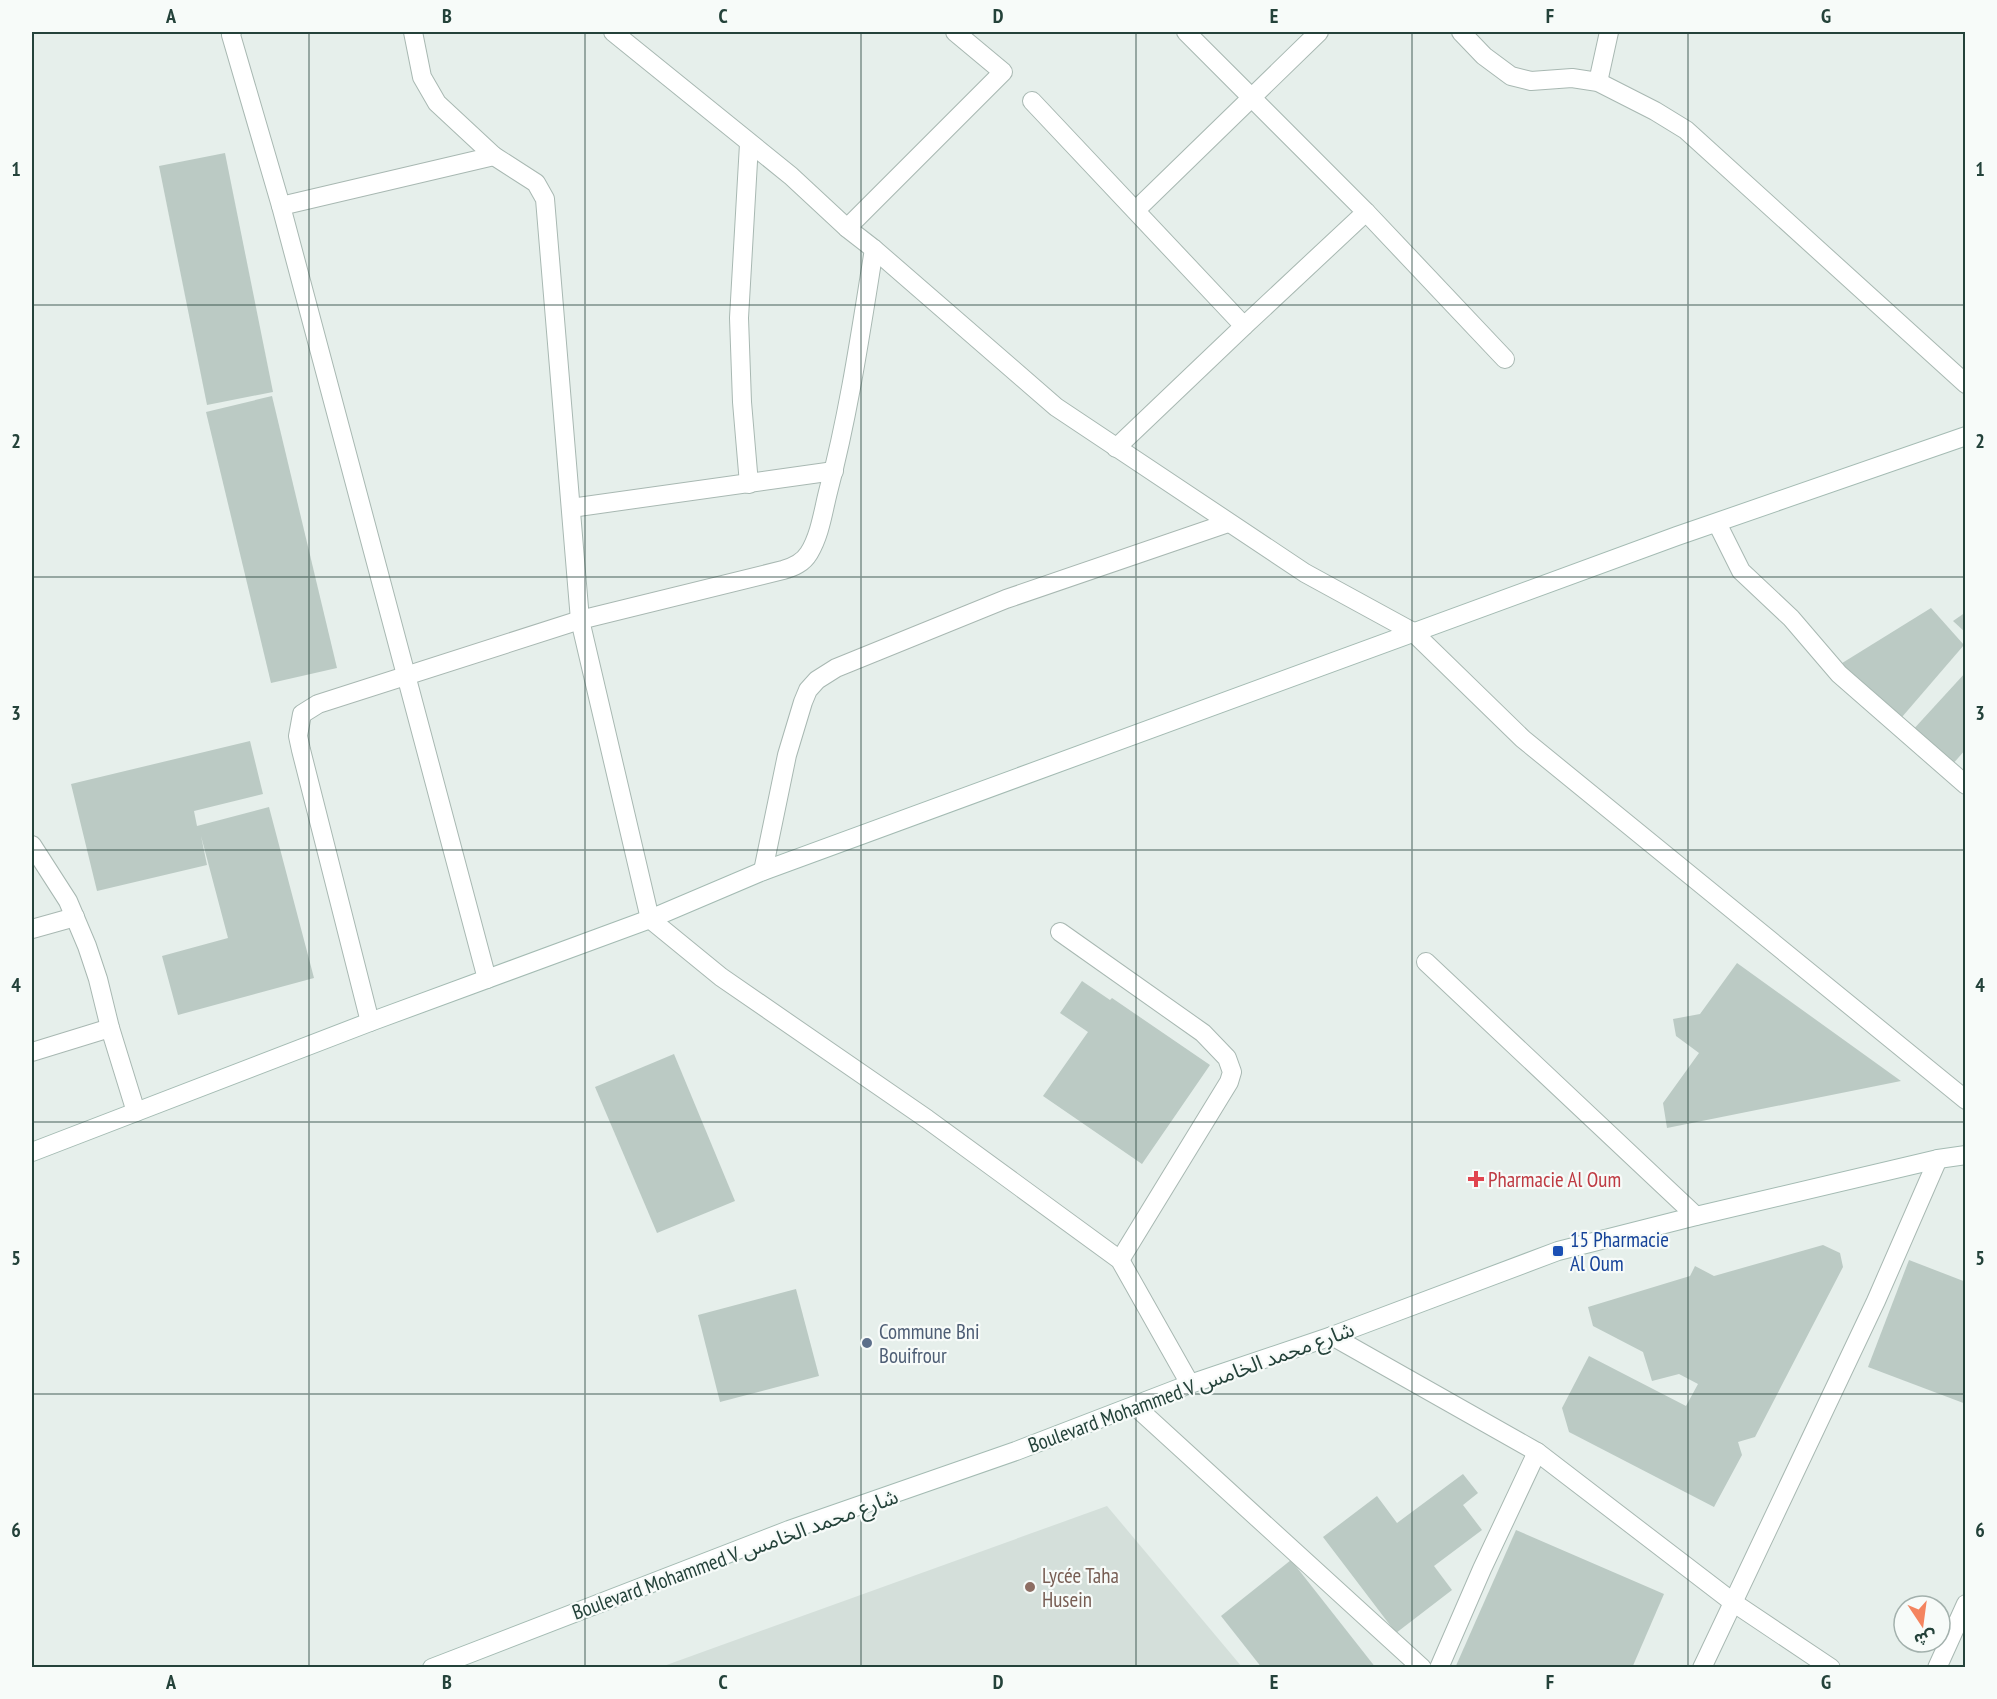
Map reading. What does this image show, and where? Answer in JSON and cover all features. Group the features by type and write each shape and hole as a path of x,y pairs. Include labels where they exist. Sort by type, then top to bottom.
{"street":[{"path":"232,32 281,206 487,979"},
{"path":"413,32 422,77 429,93 494,156 536,183 545,199 580,620 650,919 721,977 927,1119 1120,1260 1190,1384"},
{"path":"614,32 790,176 847,228 1056,407 1305,573 1413,632 1523,739 1965,1100"},
{"path":"847,228 1003,72 955,32"},
{"path":"1186,32 1366,212 1505,359"},
{"path":"1136,210 1318,32"},
{"path":"1461,32 1484,56 1511,76 1530,81 1572,78 1598,82 1686,129 1965,384"},
{"path":"1598,82 1609,32"},
{"path":"1032,101 1244,326"},
{"path":"749,144 740,318 741,382 749,484"},
{"path":"281,206 494,156"},
{"path":"1116,448 1366,212"},
{"path":"370,1022 301,750 298,730 302,714 318,704 580,620 795,566 809,553 816,537 834,471 874,249"},
{"path":"32,1152 370,1022 650,919 764,871 1413,632 1965,436"},
{"path":"571,508 834,471"},
{"path":"764,871 787,755 802,702 808,690 817,680 836,668 1006,599 1228,523"},
{"path":"1717,523 1741,571 1791,618 1839,674 1965,784"},
{"path":"32,845 68,901 75,917 98,979 110,1028 136,1112"},
{"path":"32,929 75,917"},
{"path":"1060,932 1203,1033 1227,1058 1232,1072 1229,1082 1120,1260"},
{"path":"1426,962 1696,1215"},
{"path":"32,1052 110,1028"},
{"name":"Boulevard Mohammed V شارع محمد الخامس","path":"432,1668 789,1530 910,1489 1190,1384 1332,1336 1558,1251 1696,1215 1938,1159 1965,1155"},
{"path":"1702,1668 1876,1301 1938,1159"},
{"path":"1332,1336 1537,1452 1734,1603 1831,1668"},
{"path":"1135,1406 1422,1668"},
{"path":"1439,1668 1537,1452"},
{"path":"1937,1668 1965,1604"}],"shaded area":[{"name":"Lycée Taha Husein","path":"1107,1506 1242,1667 661,1667"}],"building":[{"path":"225,153 273,392 207,405 159,166"},
{"path":"272,396 337,668 271,683 206,412"},
{"path":"1931,608 1964,645 1902,717 1839,665"},
{"path":"1966,612 1966,633 1953,621"},
{"path":"1966,672 1966,749 1951,766 1911,732"},
{"path":"250,741 263,794 194,811 197,826 269,807 314,978 178,1015 162,956 228,938 201,836 207,865 97,891 71,784"},
{"path":"1737,963 1901,1081 1667,1128 1663,1103 1699,1053 1676,1036 1673,1019 1700,1014"},
{"path":"1082,981 1110,1000 1112,998 1210,1065 1142,1164 1043,1096 1088,1032 1060,1013"},
{"path":"674,1054 735,1201 657,1233 595,1087"},
{"path":"1823,1245 1840,1253 1843,1267 1755,1437 1738,1442 1742,1455 1714,1507 1569,1432 1562,1408 1589,1356 1686,1406 1698,1384 1679,1374 1652,1381 1643,1352 1593,1326 1588,1307 1690,1276 1695,1266 1714,1276"},
{"path":"1909,1260 1966,1282 1966,1404 1868,1367"},
{"path":"796,1289 819,1376 720,1402 698,1315"},
{"path":"1463,1474 1478,1493 1463,1505 1482,1530 1434,1566 1452,1590 1396,1633 1323,1537 1377,1496 1397,1523"},
{"path":"1516,1530 1664,1594 1632,1668 1455,1668"},
{"path":"1291,1560 1376,1668 1262,1668 1221,1616"}],"place":[{"name":"Pharmacie Al Oum","path":"1476,1179"},
{"name":"15 Pharmacie Al Oum","path":"1558,1251"},
{"name":"Commune Bni Bouifrour","path":"867,1343"},
{"name":"Lycée Taha Husein","path":"1030,1587"}]}
